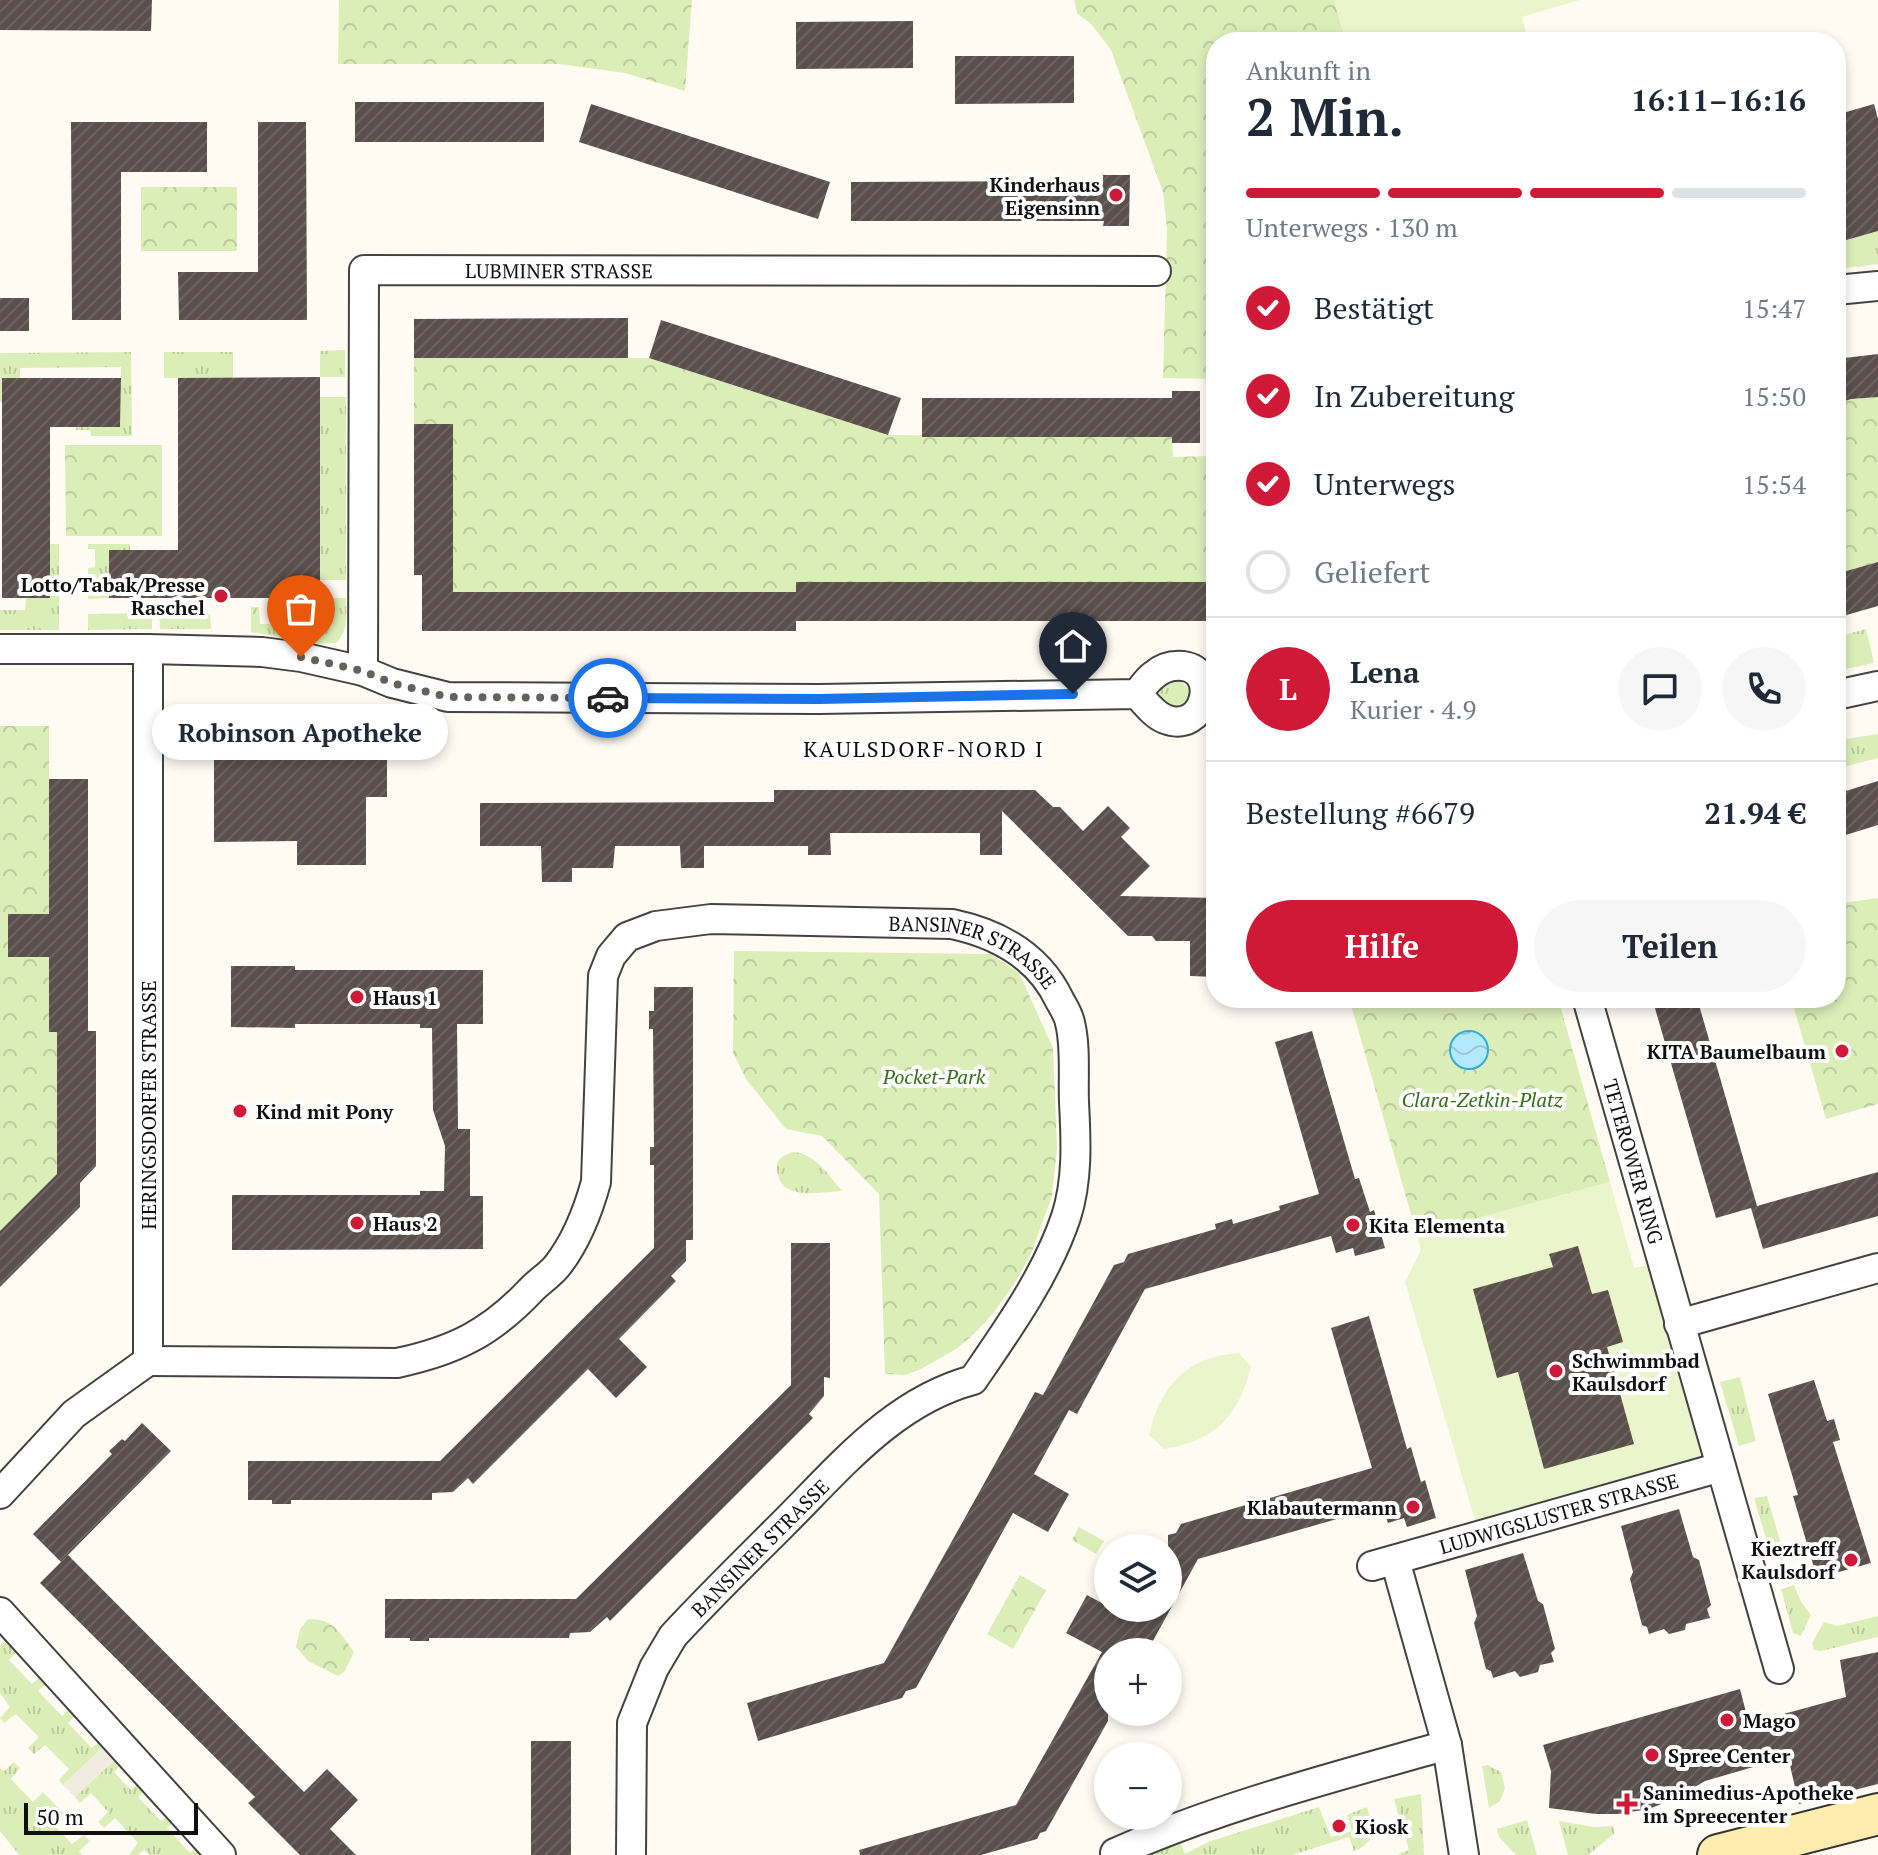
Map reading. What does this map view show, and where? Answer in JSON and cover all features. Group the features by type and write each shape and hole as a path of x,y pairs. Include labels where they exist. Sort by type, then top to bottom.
{"main road":[{"path":"1718,1855 1878,1814"}],"street":[{"name":"LUBMINER STRASSE","path":"363,671 364,270 1156,271"},
{"path":"1846,289 1878,286"},
{"path":"0,649 262,652 363,671 392,683 448,697 819,699 1137,694"},
{"name":"HERINGSDORFER STRASSE","path":"148,649 148,1361"},
{"path":"1846,693 1878,686"},
{"name":"BANSINER STRASSE","path":"148,1361 397,1363 427,1357 480,1335 514,1308 557,1267 587,1215 596,1182 603,976 611,956 627,937 644,929 711,919 952,924 998,938 1026,956 1050,979 1070,1023 1075,1178 1066,1217 1041,1272 1014,1320 973,1380 951,1386 902,1412 869,1438 673,1636 654,1668 632,1723 631,1855"},
{"name":"TETEROWER RING","path":"1590,1008 1779,1669"},
{"path":"1679,1324 1878,1268"},
{"path":"0,1494 74,1414 148,1361"},
{"name":"LUDWIGSLUSTER STRASSE","path":"1464,1855 1447,1745 1383,1563 1721,1467"},
{"path":"0,1612 221,1855"},
{"path":"1114,1851 1279,1793 1447,1745"}],"green space":[{"path":"339,0 692,0 685,91 625,73 559,64 338,64"},
{"path":"1074,0 1334,0 1343,32 1206,32 1206,379 1163,378 1167,229 1163,192 1111,50 1092,25 1077,13"},
{"path":"1334,0 1579,0 1522,17 1526,32 1343,32"},
{"path":"141,187 237,187 237,251 141,251"},
{"path":"1878,231 1878,264 1846,268 1846,240"},
{"path":"345,350 345,377 320,377 320,351"},
{"path":"131,352 132,436 91,436 90,430 76,430 76,427 120,426 121,367 20,368 20,378 3,378 3,402 0,402 0,353"},
{"path":"164,352 233,352 233,434 227,378 164,378"},
{"path":"414,358 649,358 888,435 1172,437 1173,457 1206,456 1206,582 797,582 796,592 441,592 453,575 453,424 414,424"},
{"path":"320,397 346,397 346,580 320,580"},
{"path":"1878,397 1878,562 1846,571 1846,401"},
{"path":"65,445 162,445 162,536 66,536"},
{"path":"50,544 59,544 59,630 0,630 0,610 25,610 26,598 50,598"},
{"path":"88,544 130,544 130,550 109,551 109,598 88,599 88,568 95,567 95,549 88,549"},
{"path":"302,598 346,598 345,628 336,643 320,644 251,632 251,607 259,607 260,624 321,624 321,606 302,605"},
{"path":"152,613 152,629 88,630 88,614"},
{"path":"159,614 210,614 211,629 160,629"},
{"path":"1866,629 1874,663 1846,669 1846,634"},
{"path":"1174,680 1185,684 1189,695 1185,706 1174,710 1163,706 1159,695 1163,684"},
{"path":"0,726 49,726 49,1031 57,1032 57,1174 0,1231"},
{"path":"1878,734 1878,758 1846,766 1846,739"},
{"name":"KITA Baumelbaum","path":"1878,898 1878,1104 1826,1119 1794,1008 1846,1008 1846,903"},
{"name":"Pocket-Park","path":"734,951 991,954 1019,973 1053,1048 1057,1147 1052,1196 1031,1254 995,1311 975,1333 956,1349 921,1369 905,1375 885,1374 879,1194 822,1136 786,1129 746,1079 733,1053"},
{"name":"Clara-Zetkin-Platz","path":"1352,1008 1561,1008 1610,1182 1417,1235"},
{"path":"793,1152 815,1161 842,1191 802,1193 785,1186 779,1179 777,1165"},
{"name":"Schwimmbad Kaulsdorf","path":"1610,1182 1634,1268 1652,1264 1707,1459 1476,1524 1405,1282 1421,1250 1417,1235"},
{"path":"1239,1353 1251,1367 1231,1412 1222,1423 1198,1440 1164,1449 1149,1435 1160,1402 1169,1388 1191,1367 1205,1360"},
{"path":"1740,1377 1756,1441 1739,1446 1720,1382"},
{"path":"1767,1496 1783,1551 1771,1555 1754,1498"},
{"path":"1079,1527 1094,1535 1094,1553 1072,1540"},
{"path":"1020,1575 1046,1590 1013,1649 987,1634"},
{"path":"1794,1585 1811,1615 1801,1636 1793,1633 1781,1589"},
{"path":"1878,1616 1878,1637 1814,1650 1812,1643 1824,1622 1837,1626"},
{"path":"308,1619 330,1624 354,1652 345,1671 338,1676 308,1661 296,1647 300,1629"},
{"path":"9,1638 19,1649 9,1660 32,1684 43,1674 49,1681 38,1691 62,1716 73,1706 79,1712 68,1723 92,1748 103,1737 108,1742 63,1785 59,1780 69,1769 45,1745 34,1754 28,1748 39,1737 16,1714 4,1723 0,1718 10,1707 0,1693 0,1646"},
{"path":"120,1755 124,1761 114,1772 131,1790 142,1780 148,1787 138,1797 161,1821 172,1812 178,1818 167,1828 190,1853 202,1843 208,1849 202,1855 150,1855 144,1850 138,1855 129,1855 138,1843 115,1818 104,1828 98,1822 108,1812 91,1793 80,1803 75,1797"},
{"path":"14,1762 20,1768 11,1779 33,1802 43,1792 65,1815 55,1826 72,1844 84,1835 90,1841 79,1851 82,1855 19,1855 0,1831 0,1768 4,1771"},
{"path":"1488,1765 1501,1772 1505,1788 1500,1801 1489,1808 1482,1766"},
{"path":"1421,1794 1424,1855 1397,1855 1409,1850 1394,1799"},
{"path":"1319,1807 1331,1837 1352,1831 1347,1815 1367,1807 1372,1828 1367,1844 1354,1851 1349,1837 1292,1855 1143,1855 1178,1837 1185,1854 1208,1842"},
{"path":"1527,1820 1537,1855 1516,1855 1499,1837 1497,1829"},
{"path":"1559,1821 1594,1827 1614,1826 1614,1834 1588,1855 1568,1855"}],"shaded area":[{"path":"108,1742 120,1755 75,1797 63,1785"}],"water":[{"path":"1469,1031 1482,1037 1488,1050 1482,1063 1469,1069 1456,1063 1450,1050 1456,1037"}],"building":[{"path":"0,0 152,0 151,31 0,30"},
{"path":"913,21 913,68 796,69 796,22"},
{"path":"955,56 1074,56 1074,103 955,104"},
{"path":"355,102 544,102 544,142 355,142"},
{"path":"591,104 830,182 818,219 579,142"},
{"path":"1874,104 1878,119 1878,231 1846,240 1846,112"},
{"path":"71,122 207,122 207,172 121,172 121,320 72,320"},
{"path":"258,122 306,122 307,320 179,320 178,272 258,272"},
{"path":"1103,175 1130,175 1129,226 1103,226 1104,221 851,221 851,182 1103,181"},
{"path":"0,298 29,298 29,331 0,331"},
{"path":"628,318 628,358 414,358 414,319"},
{"path":"661,320 901,398 888,435 649,358"},
{"path":"1878,354 1878,397 1846,401 1846,358"},
{"path":"320,377 320,598 109,598 109,550 178,550 178,378"},
{"path":"2,378 121,378 120,427 50,427 50,598 2,598"},
{"path":"1172,391 1200,391 1200,443 1172,443 1172,437 922,437 922,398 1172,398"},
{"path":"414,424 453,424 453,592 796,592 796,582 1206,582 1206,621 796,621 796,631 422,631 422,575 414,575"},
{"path":"1878,562 1878,606 1846,615 1846,571"},
{"path":"276,734 345,734 345,754 387,754 387,797 366,797 366,865 297,865 297,841 214,842 214,757 276,757"},
{"path":"49,779 88,779 88,1031 96,1031 96,1166 80,1183 80,1207 0,1287 0,1231 57,1174 57,1032 49,1032 49,957 8,957 8,914 49,914"},
{"path":"1878,781 1878,825 1846,835 1846,791"},
{"path":"774,790 1035,790 1053,807 1060,807 1083,831 1108,806 1130,828 1121,837 1150,866 1120,896 1206,898 1206,977 1190,976 1190,941 1156,941 1152,936 1128,936 1002,811 1002,855 980,855 980,833 830,833 831,855 808,855 808,846 704,846 704,868 681,868 680,846 615,846 613,868 572,868 572,882 542,882 541,846 480,846 480,803 774,802"},
{"path":"231,966 295,966 295,970 483,970 483,1024 457,1024 458,1129 470,1129 470,1196 483,1196 483,1249 232,1250 232,1195 420,1195 420,1191 444,1191 445,1146 433,1110 432,1028 420,1028 420,1024 231,1027"},
{"path":"654,987 693,987 693,1240 686,1240 686,1261 671,1276 676,1281 619,1339 647,1367 616,1398 588,1369 473,1484 468,1478 453,1492 432,1493 432,1500 291,1500 291,1504 272,1504 272,1500 248,1500 248,1461 440,1461 654,1248 654,1165 650,1165 650,1147 654,1147 653,1029 649,1029 649,1011 654,1011"},
{"path":"1655,1008 1700,1008 1757,1206 1878,1172 1878,1216 1763,1249 1751,1208 1716,1218"},
{"path":"1312,1031 1355,1179 1359,1178 1370,1212 1374,1210 1385,1248 1355,1256 1353,1248 1336,1253 1331,1236 1145,1289 1077,1414 1069,1410 1034,1474 1069,1494 1048,1532 1013,1513 916,1688 906,1691 902,1698 758,1741 747,1703 884,1663 1035,1392 1043,1395 1114,1265 1124,1262 1128,1254 1216,1229 1215,1224 1232,1219 1233,1224 1280,1210 1279,1206 1319,1194 1275,1042"},
{"path":"791,1243 830,1243 830,1378 824,1377 824,1396 809,1414 813,1418 610,1621 607,1617 590,1632 570,1633 569,1638 429,1638 429,1641 410,1641 410,1638 385,1638 385,1599 576,1599 791,1385"},
{"path":"1578,1246 1592,1294 1608,1290 1623,1342 1607,1347 1634,1444 1544,1469 1518,1372 1497,1378 1473,1289 1553,1267 1549,1254"},
{"path":"1369,1316 1407,1449 1411,1447 1421,1482 1425,1480 1436,1518 1407,1527 1404,1518 1388,1523 1382,1506 1198,1559 1182,1588 1182,1534 1172,1534 1181,1524 1372,1468 1331,1328"},
{"path":"1814,1380 1827,1421 1834,1419 1840,1440 1833,1442 1871,1563 1817,1578 1793,1496 1798,1495 1768,1394"},
{"path":"142,1423 171,1451 61,1562 33,1534 112,1454 109,1451 122,1439 125,1441"},
{"path":"1679,1509 1693,1557 1699,1560 1711,1605 1707,1609 1710,1618 1686,1624 1685,1630 1669,1634 1664,1629 1649,1634 1647,1627 1642,1625 1630,1579 1633,1572 1621,1526"},
{"path":"1523,1553 1538,1601 1543,1604 1555,1649 1551,1653 1554,1662 1540,1665 1538,1672 1520,1677 1515,1671 1493,1678 1491,1671 1486,1669 1474,1623 1477,1616 1465,1570"},
{"path":"68,1555 304,1792 327,1769 358,1800 330,1829 356,1855 300,1855 248,1803 255,1797 40,1583"},
{"path":"1087,1595 1094,1599 1094,1622 1163,1622 1155,1638 1094,1638 1094,1648 1066,1633"},
{"name":"Spree Center","path":"1878,1652 1878,1784 1799,1804 1788,1757 1705,1781 1649,1809 1596,1814 1549,1808 1551,1771 1543,1745 1740,1689 1748,1720 1776,1716 1846,1697 1840,1660"},
{"path":"1094,1666 1094,1726 1105,1726 1046,1831 1040,1833 1037,1839 981,1855 860,1855 859,1850 1016,1805"},
{"path":"531,1741 571,1741 571,1855 531,1855"}],"way so far":[{"path":"301,657 363,671 392,683 448,697 608,698"}],"place":[{"name":"Kinderhaus Eigensinn","path":"1116,195"},
{"name":"Lotto/Tabak/Presse Raschel","path":"221,596"},
{"name":"Robinson Apotheke","path":"301,657"},
{"name":"Haus 1","path":"357,997"},
{"name":"KITA Baumelbaum","path":"1842,1051"},
{"name":"Kind mit Pony","path":"240,1111"},
{"name":"Haus 2","path":"357,1223"},
{"name":"Kita Elementa","path":"1353,1225"},
{"name":"Schwimmbad Kaulsdorf","path":"1556,1371"},
{"name":"Klabautermann","path":"1413,1507"},
{"name":"Kieztreff Kaulsdorf","path":"1851,1560"},
{"name":"Mago","path":"1727,1720"},
{"name":"Spree Center","path":"1652,1755"},
{"name":"Sanimedius-Apotheke im Spreecenter","path":"1627,1804"},
{"name":"Kiosk","path":"1339,1826"}],"district":[{"name":"KAULSDORF-NORD I","path":"924,748"}],"route":[{"path":"608,698 819,699 1073,694"}]}
